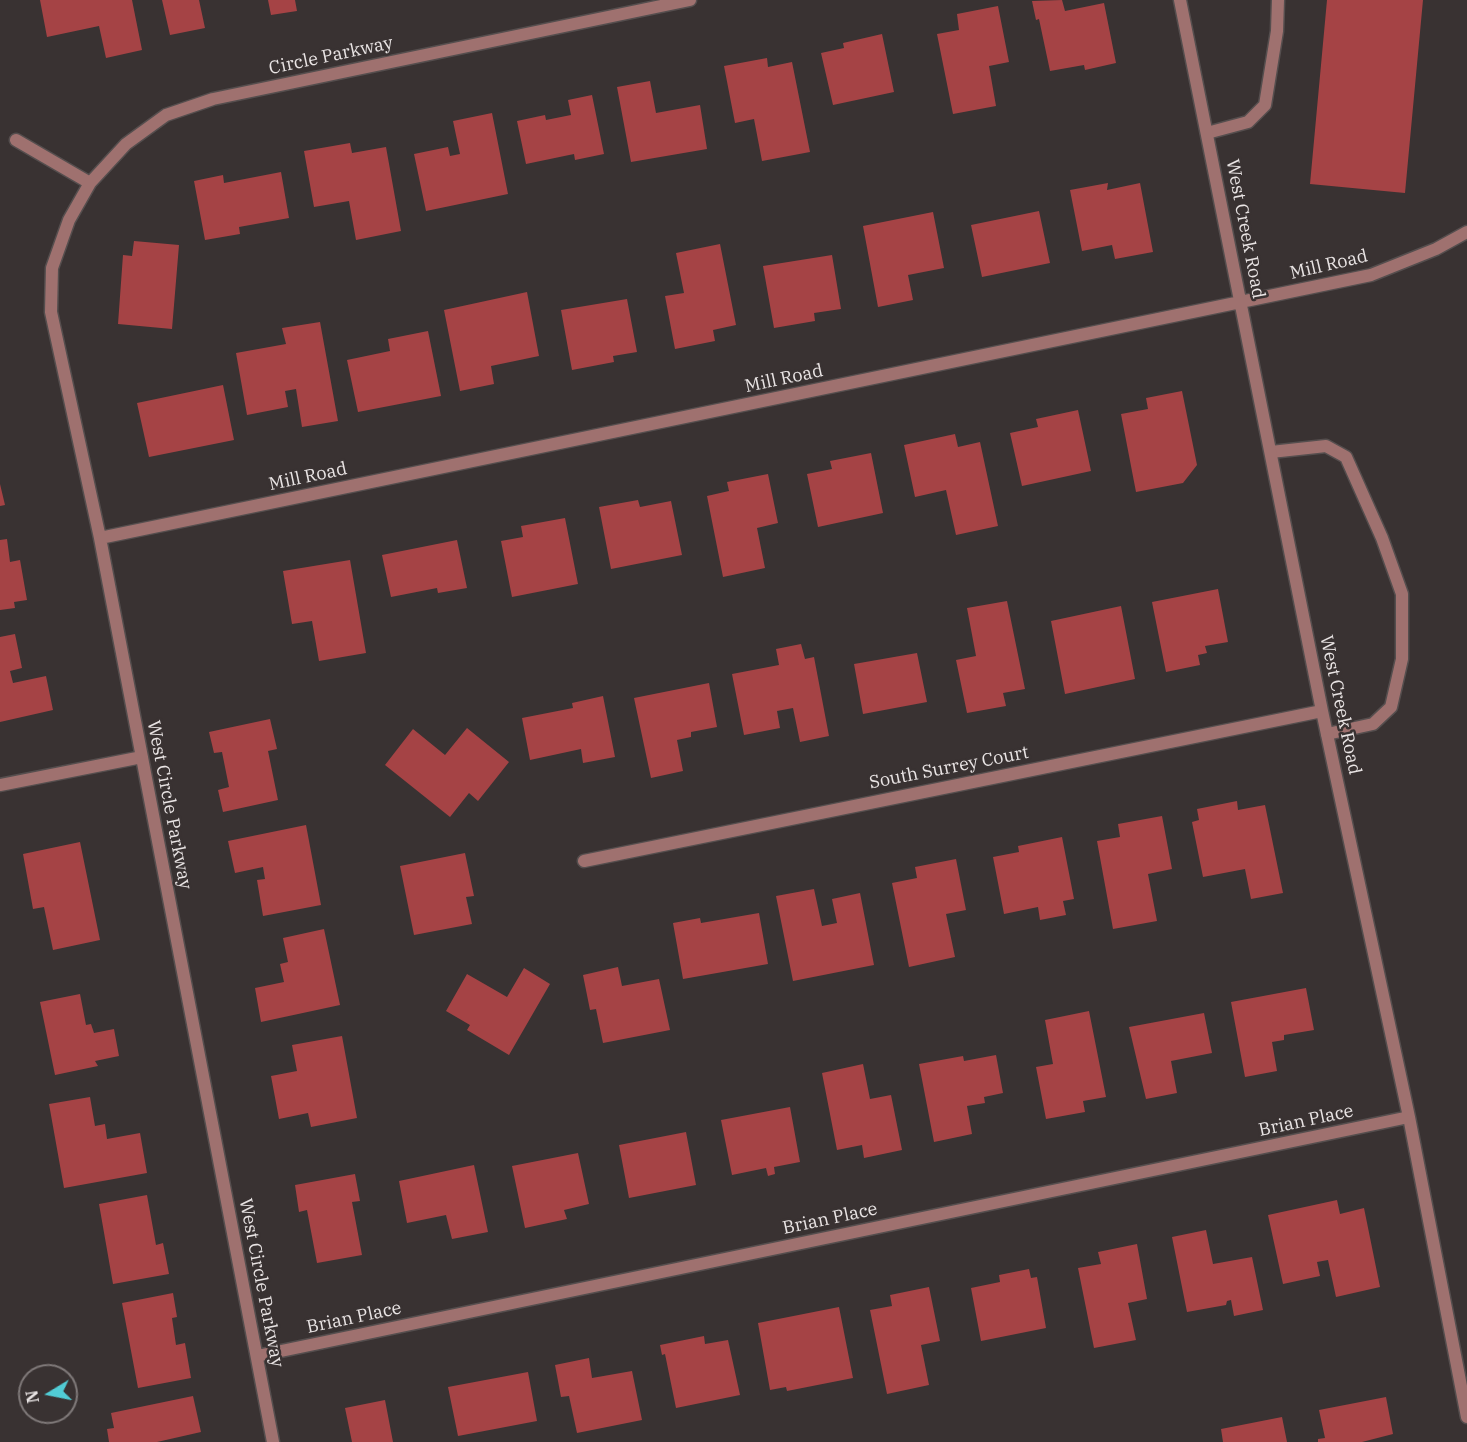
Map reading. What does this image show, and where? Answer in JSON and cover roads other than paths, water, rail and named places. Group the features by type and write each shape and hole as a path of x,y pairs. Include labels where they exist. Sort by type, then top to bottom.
{"street":[{"name":"Circle Parkway","path":"90,183 126,144 166,116 213,99 690,0"},
{"name":"West Creek Road","path":"1180,0 1322,711 1409,1118 1467,1417"},
{"path":"1208,133 1248,122 1265,105 1277,30 1278,0"},
{"path":"15,140 90,183"},
{"name":"West Circle Parkway","path":"90,183 69,220 52,268 51,312 100,538 273,1442"},
{"name":"Mill Road","path":"100,538 1371,275 1436,249 1467,232"},
{"path":"1271,452 1326,446 1346,457 1382,538 1402,594 1402,659 1391,708 1373,724 1327,734"},
{"name":"South Surrey Court","path":"584,861 1322,711"},
{"path":"0,785 142,757"},
{"name":"Brian Place","path":"257,1356 1409,1118"}]}
